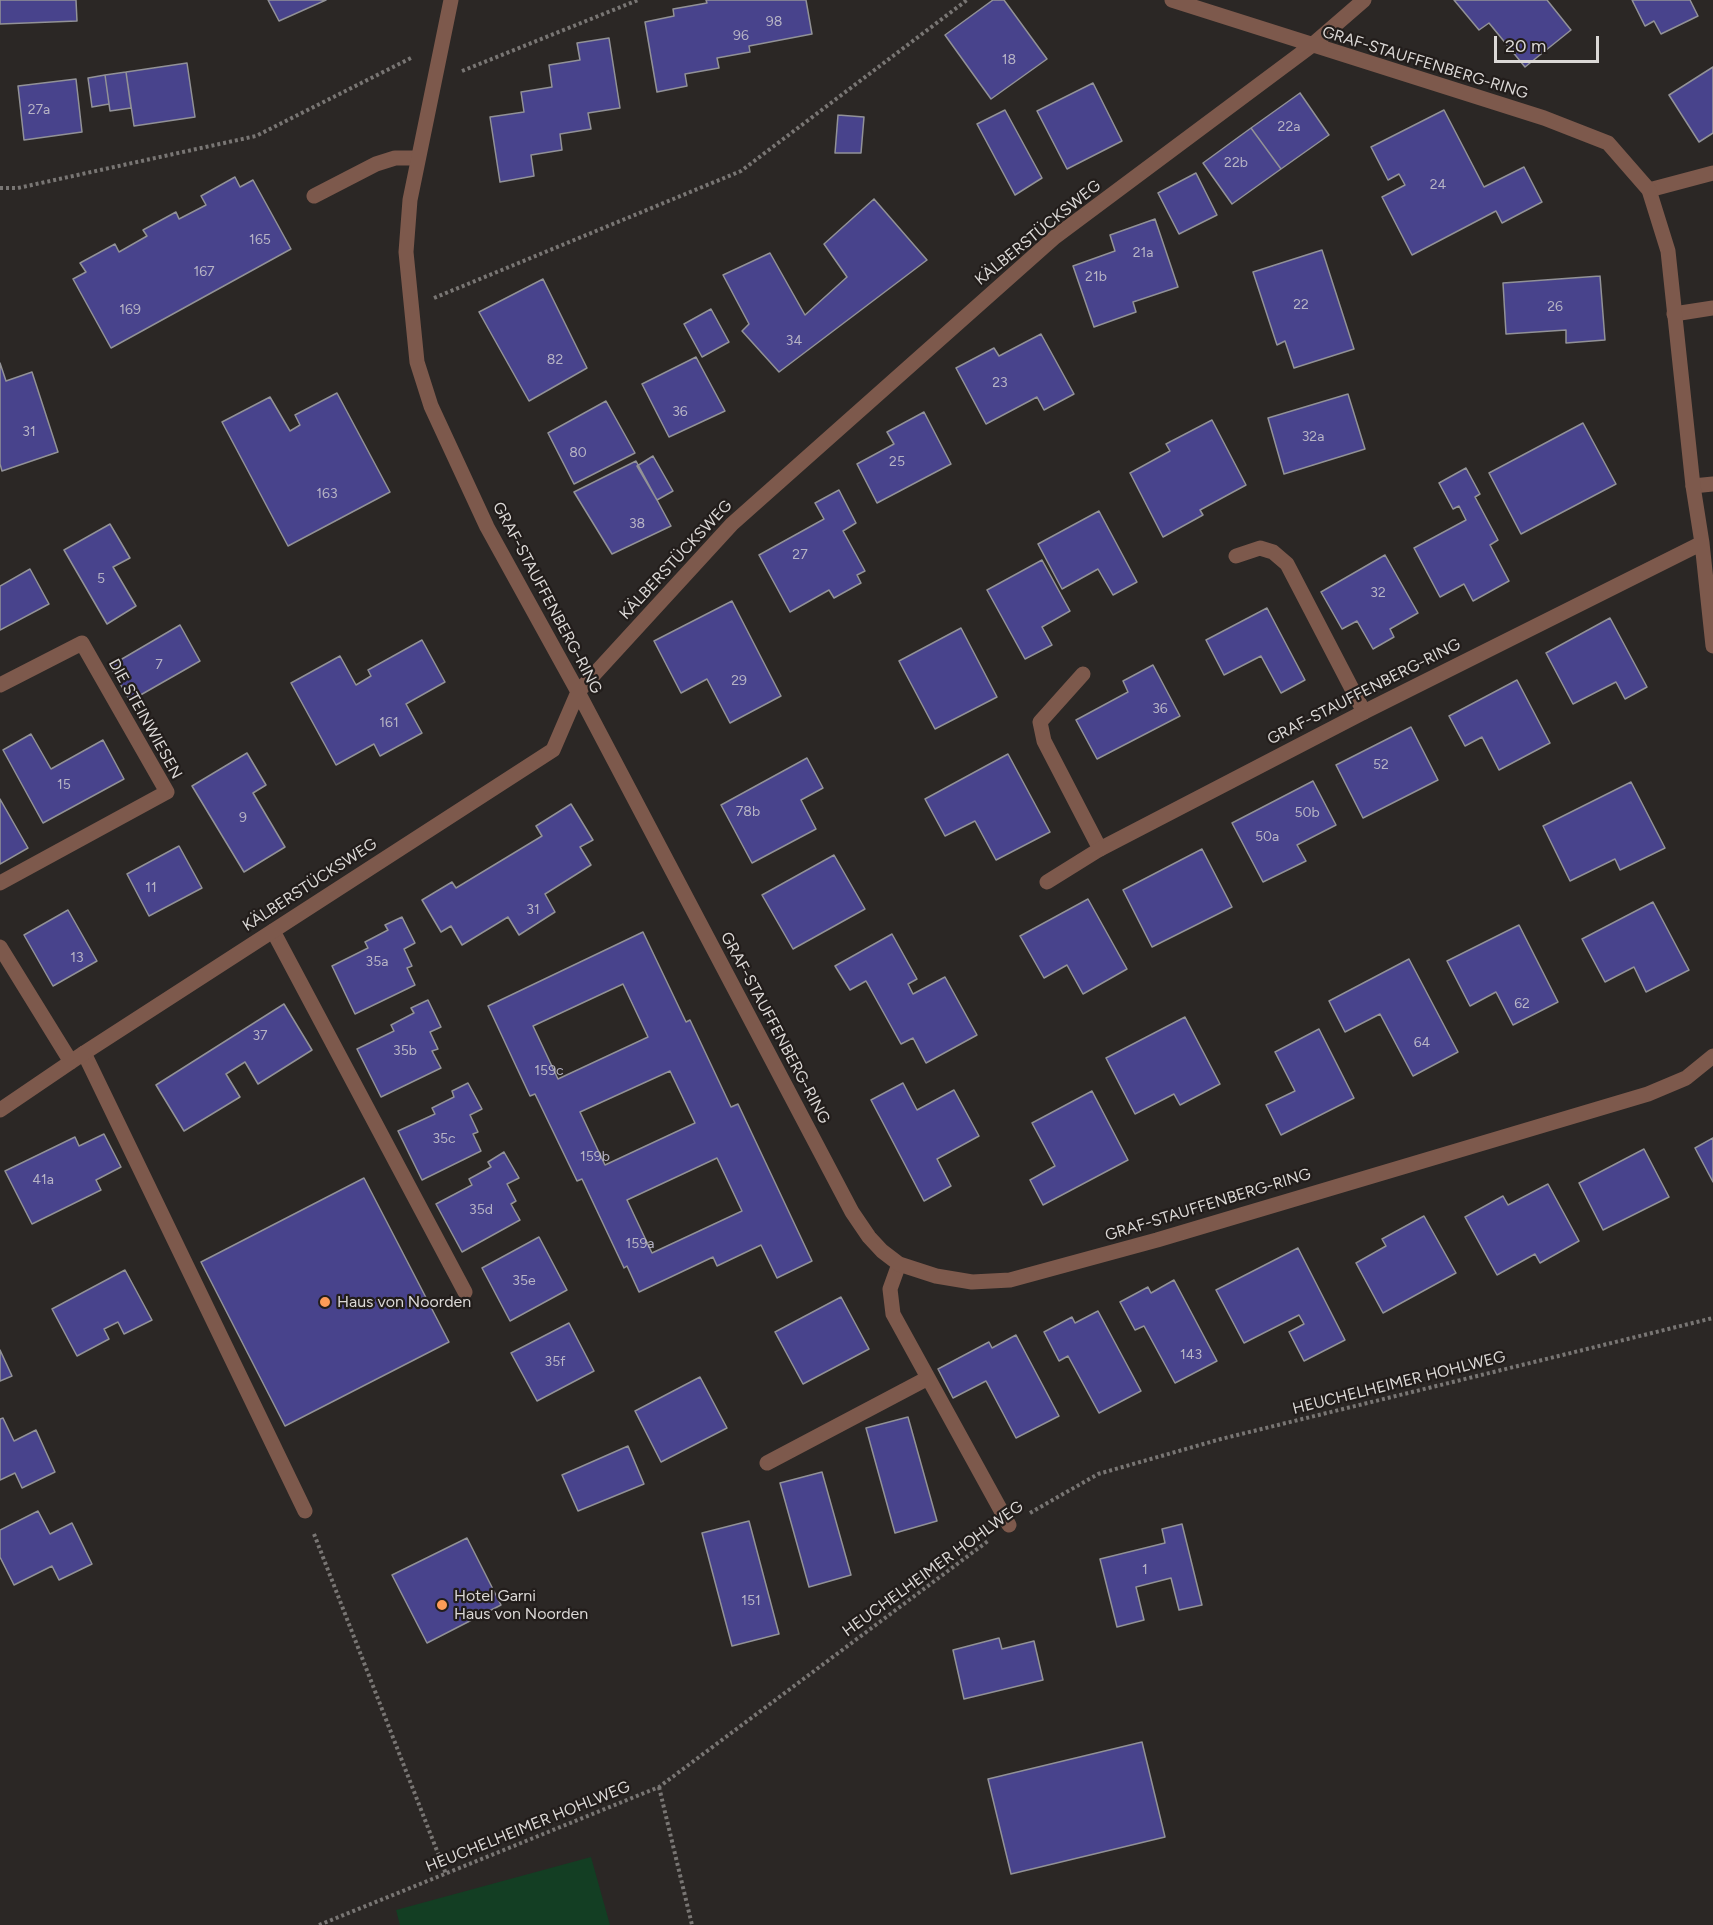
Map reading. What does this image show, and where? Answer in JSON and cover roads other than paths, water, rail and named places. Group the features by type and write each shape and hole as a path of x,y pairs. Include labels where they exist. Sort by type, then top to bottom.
{"street":[{"name":"GRAF-STAUFFENBERG-RING","path":"451,0 417,158 410,200 406,252 417,363 431,406 487,527 578,693 852,1212 882,1251 899,1264 936,1276 972,1282 1010,1280 1157,1240 1648,1094 1686,1078 1713,1056"},
{"name":"GRAF-STAUFFENBERG-RING","path":"1172,0 1311,46 1544,118 1608,143 1649,190 1668,251 1713,646"},
{"name":"KÄLBERSTÜCKSWEG","path":"0,1110 78,1057 553,750 578,693 732,524 1065,230 1311,46 1364,0"},
{"path":"314,196 376,164 395,158 417,158"},
{"path":"1649,190 1713,172"},
{"path":"1674,314 1713,308"},
{"path":"1693,486 1713,484"},
{"name":"GRAF-STAUFFENBERG-RING","path":"1047,882 1100,849 1364,712 1701,543"},
{"path":"1236,556 1260,548 1273,552 1287,564 1364,712"},
{"name":"DIE STEINWIESEN","path":"0,686 82,643 166,792 0,883"},
{"path":"1083,674 1040,722 1044,741 1100,849"},
{"path":"273,931 465,1292"},
{"path":"0,947 78,1057 305,1511"},
{"path":"899,1264 890,1288 893,1314 1009,1525"},
{"path":"767,1462 928,1378"}],"place":[{"name":"Haus von Noorden","path":"325,1302"},
{"name":"Hotel Garni Haus von Noorden","path":"442,1605"}]}
